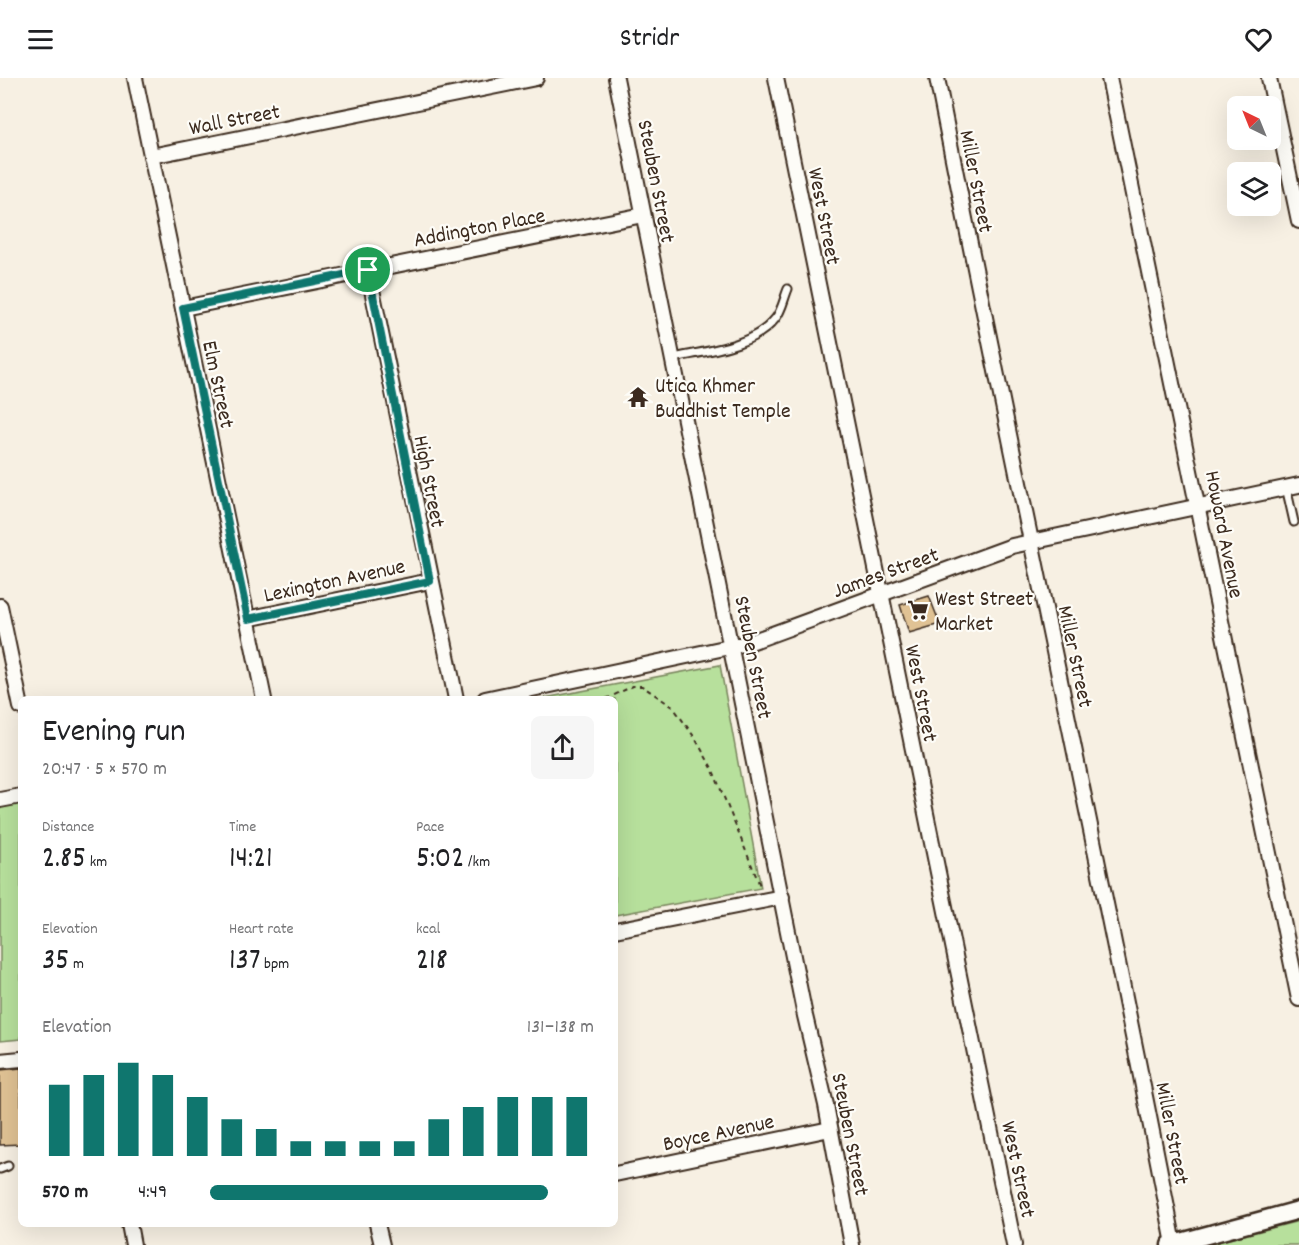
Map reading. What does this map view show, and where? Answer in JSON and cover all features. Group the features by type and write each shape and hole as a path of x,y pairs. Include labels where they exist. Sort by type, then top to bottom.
{"street":[{"name":"Elm Street","path":"135,78 263,696"},
{"name":"Wall Street","path":"151,156 536,78"},
{"name":"Steuben Street","path":"616,78 852,1245"},
{"name":"West Street","path":"776,78 1014,1245"},
{"name":"Miller Street","path":"938,78 972,263 1032,541 1172,1244"},
{"name":"Howard Avenue","path":"1110,78 1299,999"},
{"path":"1269,78 1299,221"},
{"name":"Addington Place","path":"183,308 643,215"},
{"name":"High Street","path":"368,270 455,696"},
{"name":"James Street","path":"499,696 731,648 1012,546 1293,486"},
{"name":"Lexington Avenue","path":"248,619 430,581"},
{"path":"0,606 19,696"},
{"path":"0,800 18,797"},
{"path":"618,929 782,897"},
{"path":"0,1061 18,1059"},
{"name":"Boyce Avenue","path":"618,1173 830,1129"},
{"path":"1172,1244 1299,1210"},
{"path":"130,1227 133,1245"},
{"path":"380,1227 382,1245"}],"lane":[{"path":"673,358 761,334 777,317 788,289"},
{"path":"1293,486 1294,522"},
{"path":"0,1169 8,1166"}],"path":[{"path":"612,696 633,686 642,686 672,707 695,738 712,768 761,888"}],"green space":[{"path":"720,665 761,888 618,914 618,696 555,696"},
{"path":"18,801 18,1039 0,1041 0,805"},
{"path":"1299,1221 1299,1245 1205,1245"}],"building":[{"name":"West Street Market","path":"929,596 940,624 909,633 900,605"},
{"path":"18,1068 18,1144 0,1145 0,1070"}],"place":[{"name":"Utica Khmer Buddhist Temple","path":"638,397"},
{"name":"West Street Market","path":"918,610"}],"route":[{"path":"368,270 430,581 248,619 183,308 368,270"}]}
